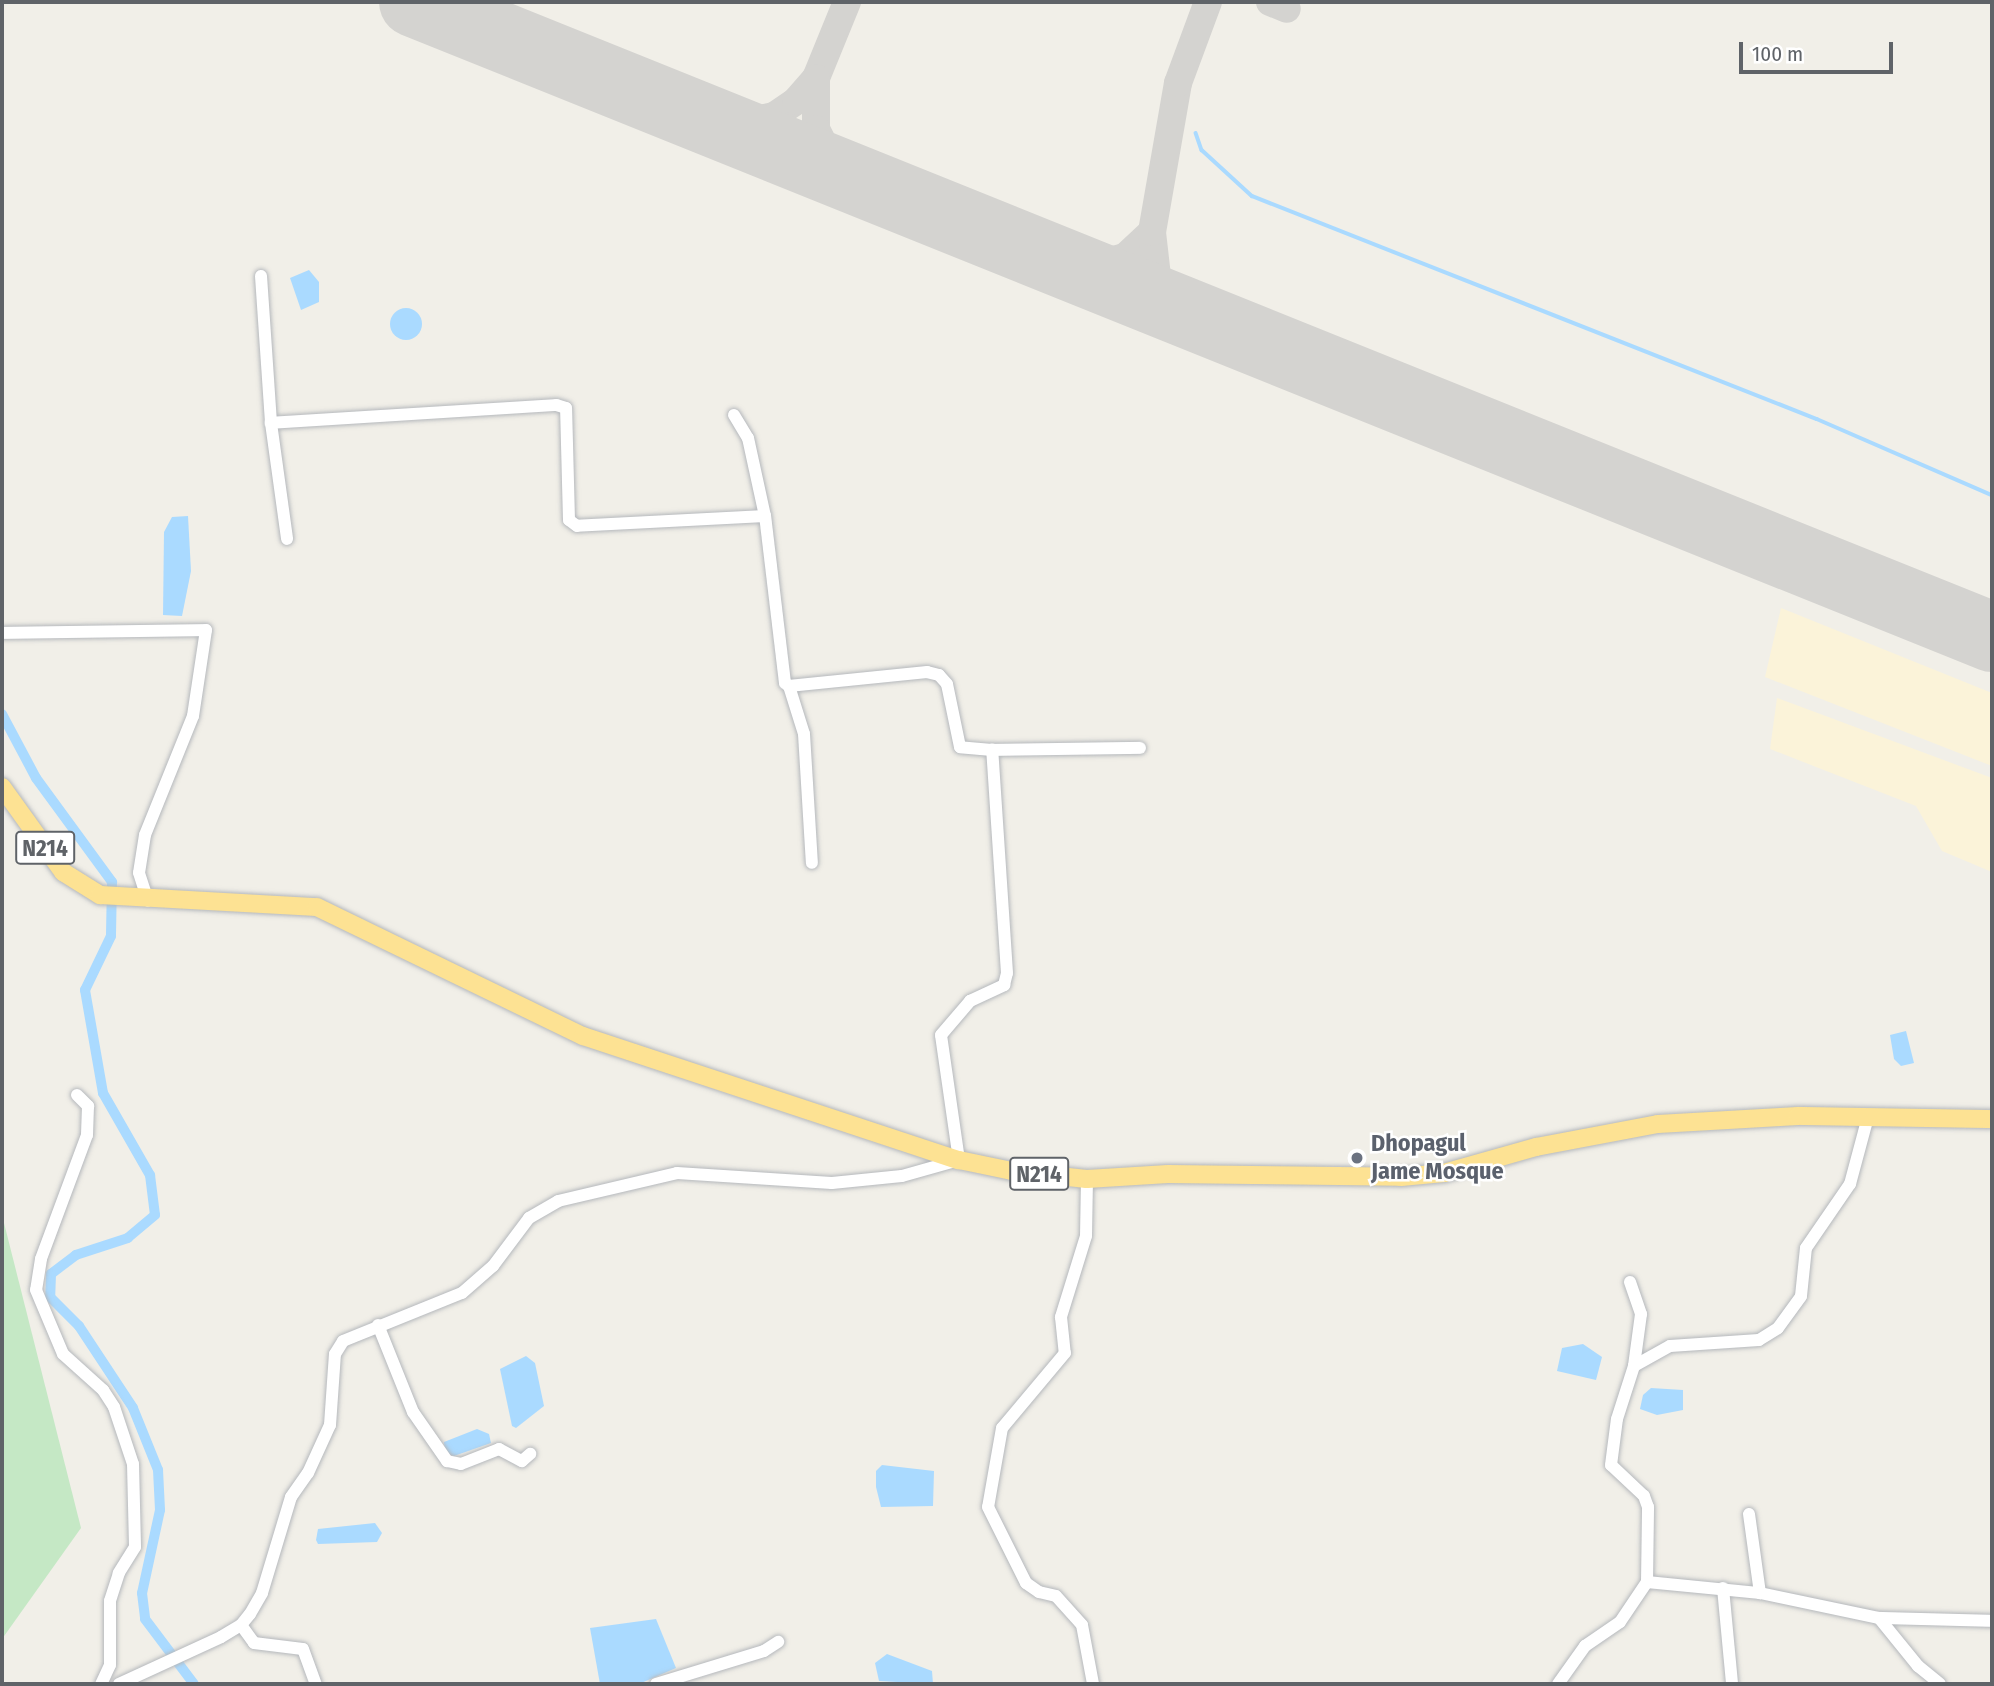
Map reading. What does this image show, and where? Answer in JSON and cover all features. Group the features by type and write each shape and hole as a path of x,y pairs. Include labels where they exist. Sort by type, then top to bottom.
{"highway":[{"name":"N214","path":"2,787 63,872 100,895 139,900 317,907 583,1036 958,1160 1087,1179 1168,1174 1401,1177 1444,1173 1536,1147 1658,1124 1735,1118 1992,1119"}],"street":[{"path":"261,276 271,423 286,539"},
{"path":"271,423 556,405 566,408 569,520 577,526 765,516"},
{"path":"734,415 748,438 765,516 782,676 789,687 804,734 812,863"},
{"path":"2,633 206,630 193,716 145,835 139,873 139,900"},
{"path":"789,687 928,672 939,675 947,684 960,747 992,750 1140,748"},
{"path":"126,1682 241,1625 262,1593 291,1497 308,1473 330,1425 335,1354 352,1335 462,1293 493,1266 529,1218 558,1201 677,1173 832,1182 902,1176 958,1160 941,1035 970,1001 1004,985 1007,973 992,750"},
{"path":"77,1095 88,1106 87,1135 41,1259 36,1290 63,1354 103,1390 114,1407 133,1464 135,1546 118,1573 110,1601 110,1665 101,1684"},
{"path":"1634,1366 1670,1346 1759,1340 1779,1328 1801,1296 1806,1248 1850,1184 1868,1117"},
{"path":"1087,1179 1086,1236 1061,1317 1065,1353 1002,1427 988,1507 1026,1583 1039,1592 1056,1596 1082,1625 1093,1684"},
{"path":"1558,1684 1585,1646 1624,1617 1647,1582 1648,1507 1644,1496 1611,1465 1617,1419 1634,1366 1641,1314 1630,1282"},
{"path":"378,1325 413,1412 447,1461 461,1464 499,1450 522,1461 530,1454"},
{"path":"1749,1514 1760,1593"},
{"path":"1647,1582 1760,1593 1879,1618 1992,1621"},
{"path":"1723,1588 1732,1684"},
{"path":"1879,1618 1918,1666 1940,1684"},
{"path":"241,1625 254,1643 303,1649 316,1684"},
{"path":"656,1684 764,1651 778,1642"}],"green space":[{"path":"2,1215 81,1528 2,1639"}],"sand":[{"path":"1781,608 1992,693 1992,766 1765,677"},
{"path":"1777,698 1992,778 1992,872 1942,851 1916,806 1770,749"}],"water":[{"path":"309,270 319,282 319,302 301,310 290,278"},
{"path":"406,308 418,312 422,324 418,336 406,340 394,336 390,324 394,312"},
{"path":"188,516 191,571 182,616 163,615 164,532 172,517"},
{"path":"1906,1031 1914,1063 1901,1066 1894,1059 1890,1035"},
{"path":"1583,1344 1602,1357 1596,1380 1557,1371 1562,1348"},
{"path":"526,1356 535,1363 544,1406 516,1428 512,1426 500,1369"},
{"path":"1651,1388 1683,1390 1683,1410 1657,1415 1640,1409 1643,1395"},
{"path":"477,1429 489,1434 491,1443 454,1456 445,1453 444,1442"},
{"path":"882,1465 934,1471 933,1506 881,1507 876,1487 876,1471"},
{"path":"375,1523 382,1533 377,1542 318,1544 316,1540 318,1529"},
{"path":"656,1619 676,1668 639,1684 600,1684 590,1628"},
{"path":"887,1654 932,1671 933,1684 879,1681 875,1663"}],"waterway":[{"path":"1196,133 1202,150 1252,196 1817,419 1992,495"},
{"path":"2,714 36,778 112,882 111,936 85,990 103,1093 150,1175 155,1215 128,1238 76,1255 51,1274 50,1297 79,1326 133,1408 158,1470 160,1510 142,1593 145,1619 194,1684"}],"taxiway":[{"path":"816,78 847,2"},
{"path":"1181,311 1158,285 1152,232 1178,83 1208,2"},
{"path":"1270,2 1287,9"},
{"path":"705,119 743,123 774,116 796,101 816,78 816,129 831,159 849,177"},
{"path":"1078,269 1125,257 1152,232"}],"runway":[{"path":"414,2 1992,637"}],"place":[{"name":"Dhopagul Jame Mosque","path":"1357,1158"}]}
